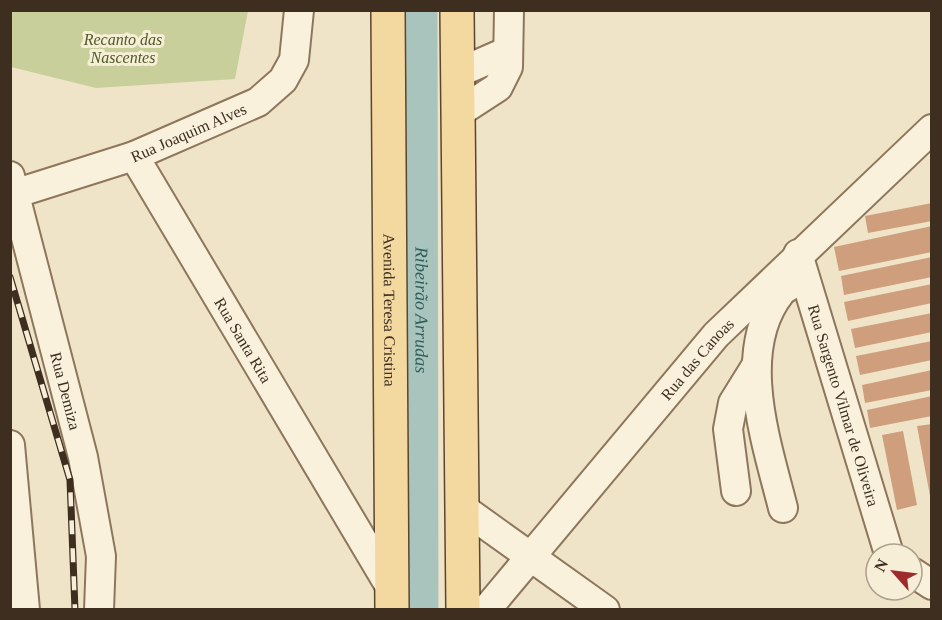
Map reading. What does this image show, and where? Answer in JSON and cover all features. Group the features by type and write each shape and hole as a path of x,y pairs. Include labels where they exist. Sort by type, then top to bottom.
{"main road":[{"name":"Avenida Teresa Cristina","path":"388,10 392,599"},
{"path":"457,10 463,609"}],"street":[{"name":"Rua Joaquim Alves","path":"14,185 134,156 258,102 283,80 294,60 299,10"},
{"path":"458,113 498,87 508,67 509,10"},
{"path":"458,73 508,51"},
{"name":"Rua das Canoas","path":"486,609 716,335 801,265 932,129"},
{"name":"Rua Santa Rita","path":"134,156 354,526 392,599"},
{"name":"Rua Demiza","path":"14,185 83,457 101,556 99,609"},
{"path":"783,508 759,411 756,366 766,320 782,291 801,265"},
{"name":"Rua Sargento Vilmar de Oliveira","path":"801,265 885,542"},
{"path":"736,491 728,429 733,403 756,366"},
{"path":"10,445 25,609"},
{"path":"462,507 605,609"},
{"path":"354,526 391,517"}],"green space":[{"name":"Recanto das Nascentes","path":"11,10 248,11 235,79 96,88 11,67"}],"building":[{"path":"932,203 932,221 868,233 865,216"},
{"path":"932,226 932,252 839,271 834,247"},
{"path":"932,257 932,277 844,295 841,276"},
{"path":"932,284 932,303 848,321 844,302"},
{"path":"932,313 932,332 855,348 851,329"},
{"path":"932,341 932,360 860,375 856,356"},
{"path":"932,370 932,390 865,403 862,385"},
{"path":"932,396 932,416 870,428 867,410"},
{"path":"932,424 932,496 930,496 917,426"},
{"path":"903,431 917,505 897,510 882,435"}],"waterway":[{"name":"Ribeirão Arrudas","path":"421,10 422,610"}],"railway":[{"path":"10,277 70,480 75,610"}]}
